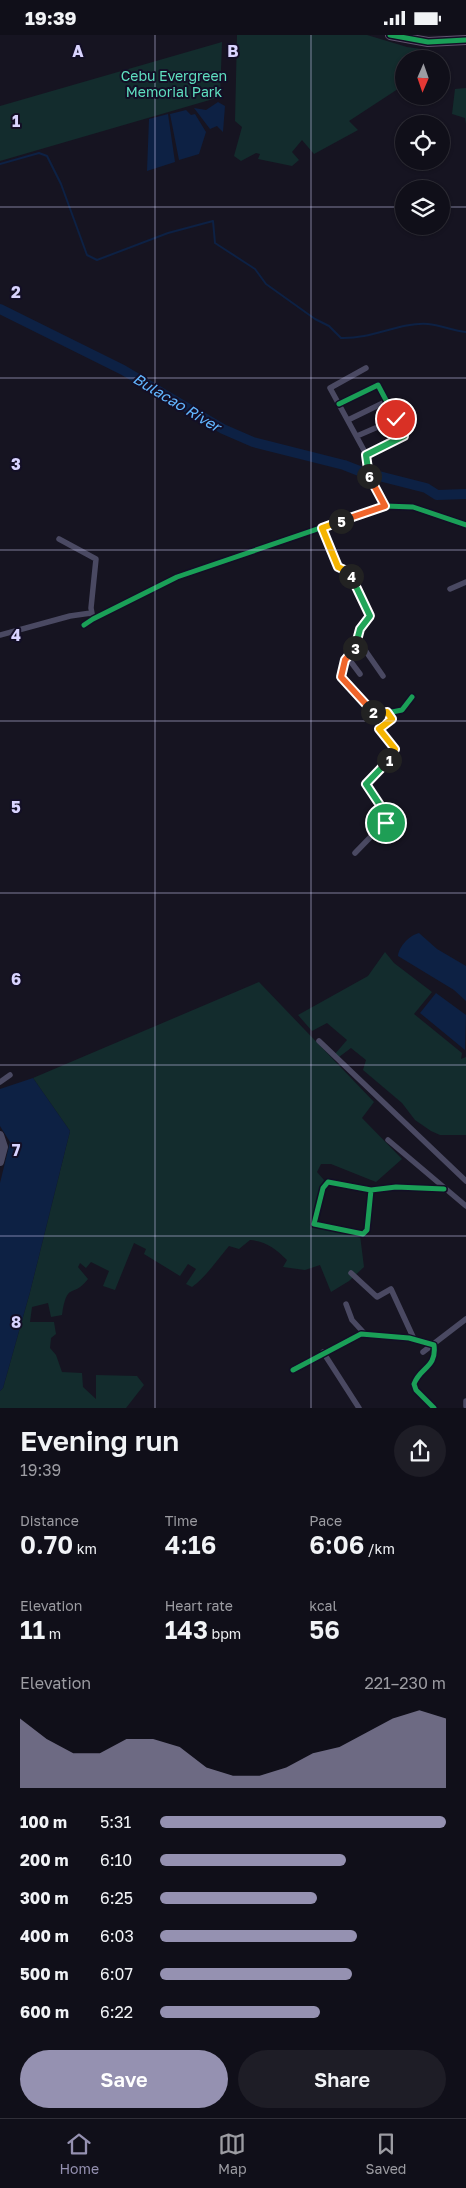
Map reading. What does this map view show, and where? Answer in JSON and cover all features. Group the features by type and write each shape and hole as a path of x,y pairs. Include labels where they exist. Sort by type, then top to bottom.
{"highway":[{"path":"390,35 428,42 466,40"}],"street":[{"path":"366,368 331,386 330,390 357,436 366,455 370,477 385,506"},
{"path":"339,404 378,385 387,401 404,436 366,455"},
{"path":"348,420 387,401"},
{"path":"357,436 396,419"},
{"path":"84,625 92,616 177,577 385,506 412,507 466,525"},
{"path":"322,528 338,567 350,573 369,614 369,619 360,629 358,640 341,673 343,679 375,715 402,710 412,697"},
{"path":"58,539 96,559 92,616"},
{"path":"450,589 466,582"},
{"path":"0,635 83,613 92,616"},
{"path":"358,640 383,676"},
{"path":"348,658 360,674"},
{"path":"355,853 388,819 366,786 367,782 395,752 394,747 380,731 380,727 392,721 387,712"},
{"path":"319,1041 466,1181"},
{"path":"1,1081 10,1075"},
{"path":"0,1135 4,1147 0,1162"},
{"path":"388,1140 466,1206"},
{"path":"371,1190 367,1227 363,1233 314,1225 326,1183 371,1190 396,1187 444,1189"},
{"path":"351,1273 377,1297 391,1289 414,1339"},
{"path":"346,1304 352,1320 365,1334"},
{"path":"423,1352 466,1319"},
{"path":"292,1370 357,1335 365,1334 414,1339 434,1345"},
{"path":"434,1345 435,1355 433,1361 414,1384 416,1389 434,1408"},
{"path":"323,1353 359,1408"},
{"path":"466,1401 466,1406"}],"green space":[{"path":"237,35 367,35 407,47 428,50 395,50 395,91 349,121 358,130 314,154 302,140 292,152 299,160 292,166 258,159 260,154 256,153 241,161 234,156 242,127 235,121"},
{"name":"Cebu Evergreen Memorial Park","path":"222,42 220,97 0,161 0,106"},
{"path":"466,88 466,124 465,118 452,114 455,89"},
{"path":"385,952 394,963 432,992 414,1014 462,1053 461,1059 466,1057 466,1135 440,1135 415,1120 402,1103 363,1070 366,1060 351,1048 339,1057 335,1054 347,1040 327,1023 312,1031 298,1015 368,976"},
{"path":"259,982 374,1102 362,1118 402,1159 376,1182 331,1164 321,1164 317,1172 324,1180 310,1225 360,1235 364,1267 349,1281 331,1292 320,1265 305,1270 283,1267 287,1260 279,1252 266,1244 250,1240 239,1249 229,1246 207,1273 192,1287 186,1284 196,1269 188,1264 180,1276 144,1254 146,1249 134,1243 115,1290 103,1286 109,1271 91,1262 86,1268 80,1263 78,1267 88,1279 83,1285 68,1294 62,1315 51,1317 48,1303 32,1307 30,1322 54,1322 56,1334 51,1338 50,1348 56,1355 62,1372 82,1373 83,1387 96,1399 96,1375 137,1376 144,1385 126,1408 0,1408 0,1391 3,1388 30,1292 70,1131 33,1078"}],"water":[{"path":"218,102 225,106 223,132 217,126 210,129 194,108 206,110"},
{"path":"186,110 191,115 195,114 206,132 199,154 179,160 170,114"},
{"path":"168,114 175,162 147,171 149,119"},
{"path":"419,933 437,949 466,966 466,1001 454,990 398,956 400,948 406,941"},
{"path":"436,993 466,1015 465,1050 420,1013"},
{"path":"33,1078 70,1131 30,1292 3,1388 0,1391 0,1183 10,1142 0,1126 0,1089"}],"waterway":[{"path":"0,164 39,153 47,156 61,184 87,255 97,260 168,233 213,221 215,243 255,269 266,284 315,319 329,326 341,338 364,336 417,324 428,324 466,332"},
{"name":"Bulacao River","path":"0,309 123,370 223,429 253,442 344,465 362,472"},
{"name":"Bulacao River","path":"371,474 426,488 437,495 466,494"}],"cycle path":[{"path":"390,35 428,42 466,40"},
{"path":"339,404 378,385 404,434 366,454"},
{"path":"84,625 177,577 385,506 413,507 466,525"},
{"path":"322,528 337,567 349,573 370,616 360,629 355,647 345,660 341,676 377,715 402,710 412,697"},
{"path":"371,1190 367,1230 363,1234 314,1224 323,1188 328,1182 371,1190 396,1187 444,1189"},
{"path":"293,1370 361,1334 409,1338 434,1345 431,1363 420,1374 414,1384 416,1390 434,1408"}],"route":[{"path":"386,823 388,817 366,784 395,752 394,747 379,729 392,721 392,719 387,712 375,715 341,677 345,660 356,647 360,629 370,616 350,573 340,570 338,567 322,528 385,506 367,470 368,461 366,455 404,436 396,419"}]}
